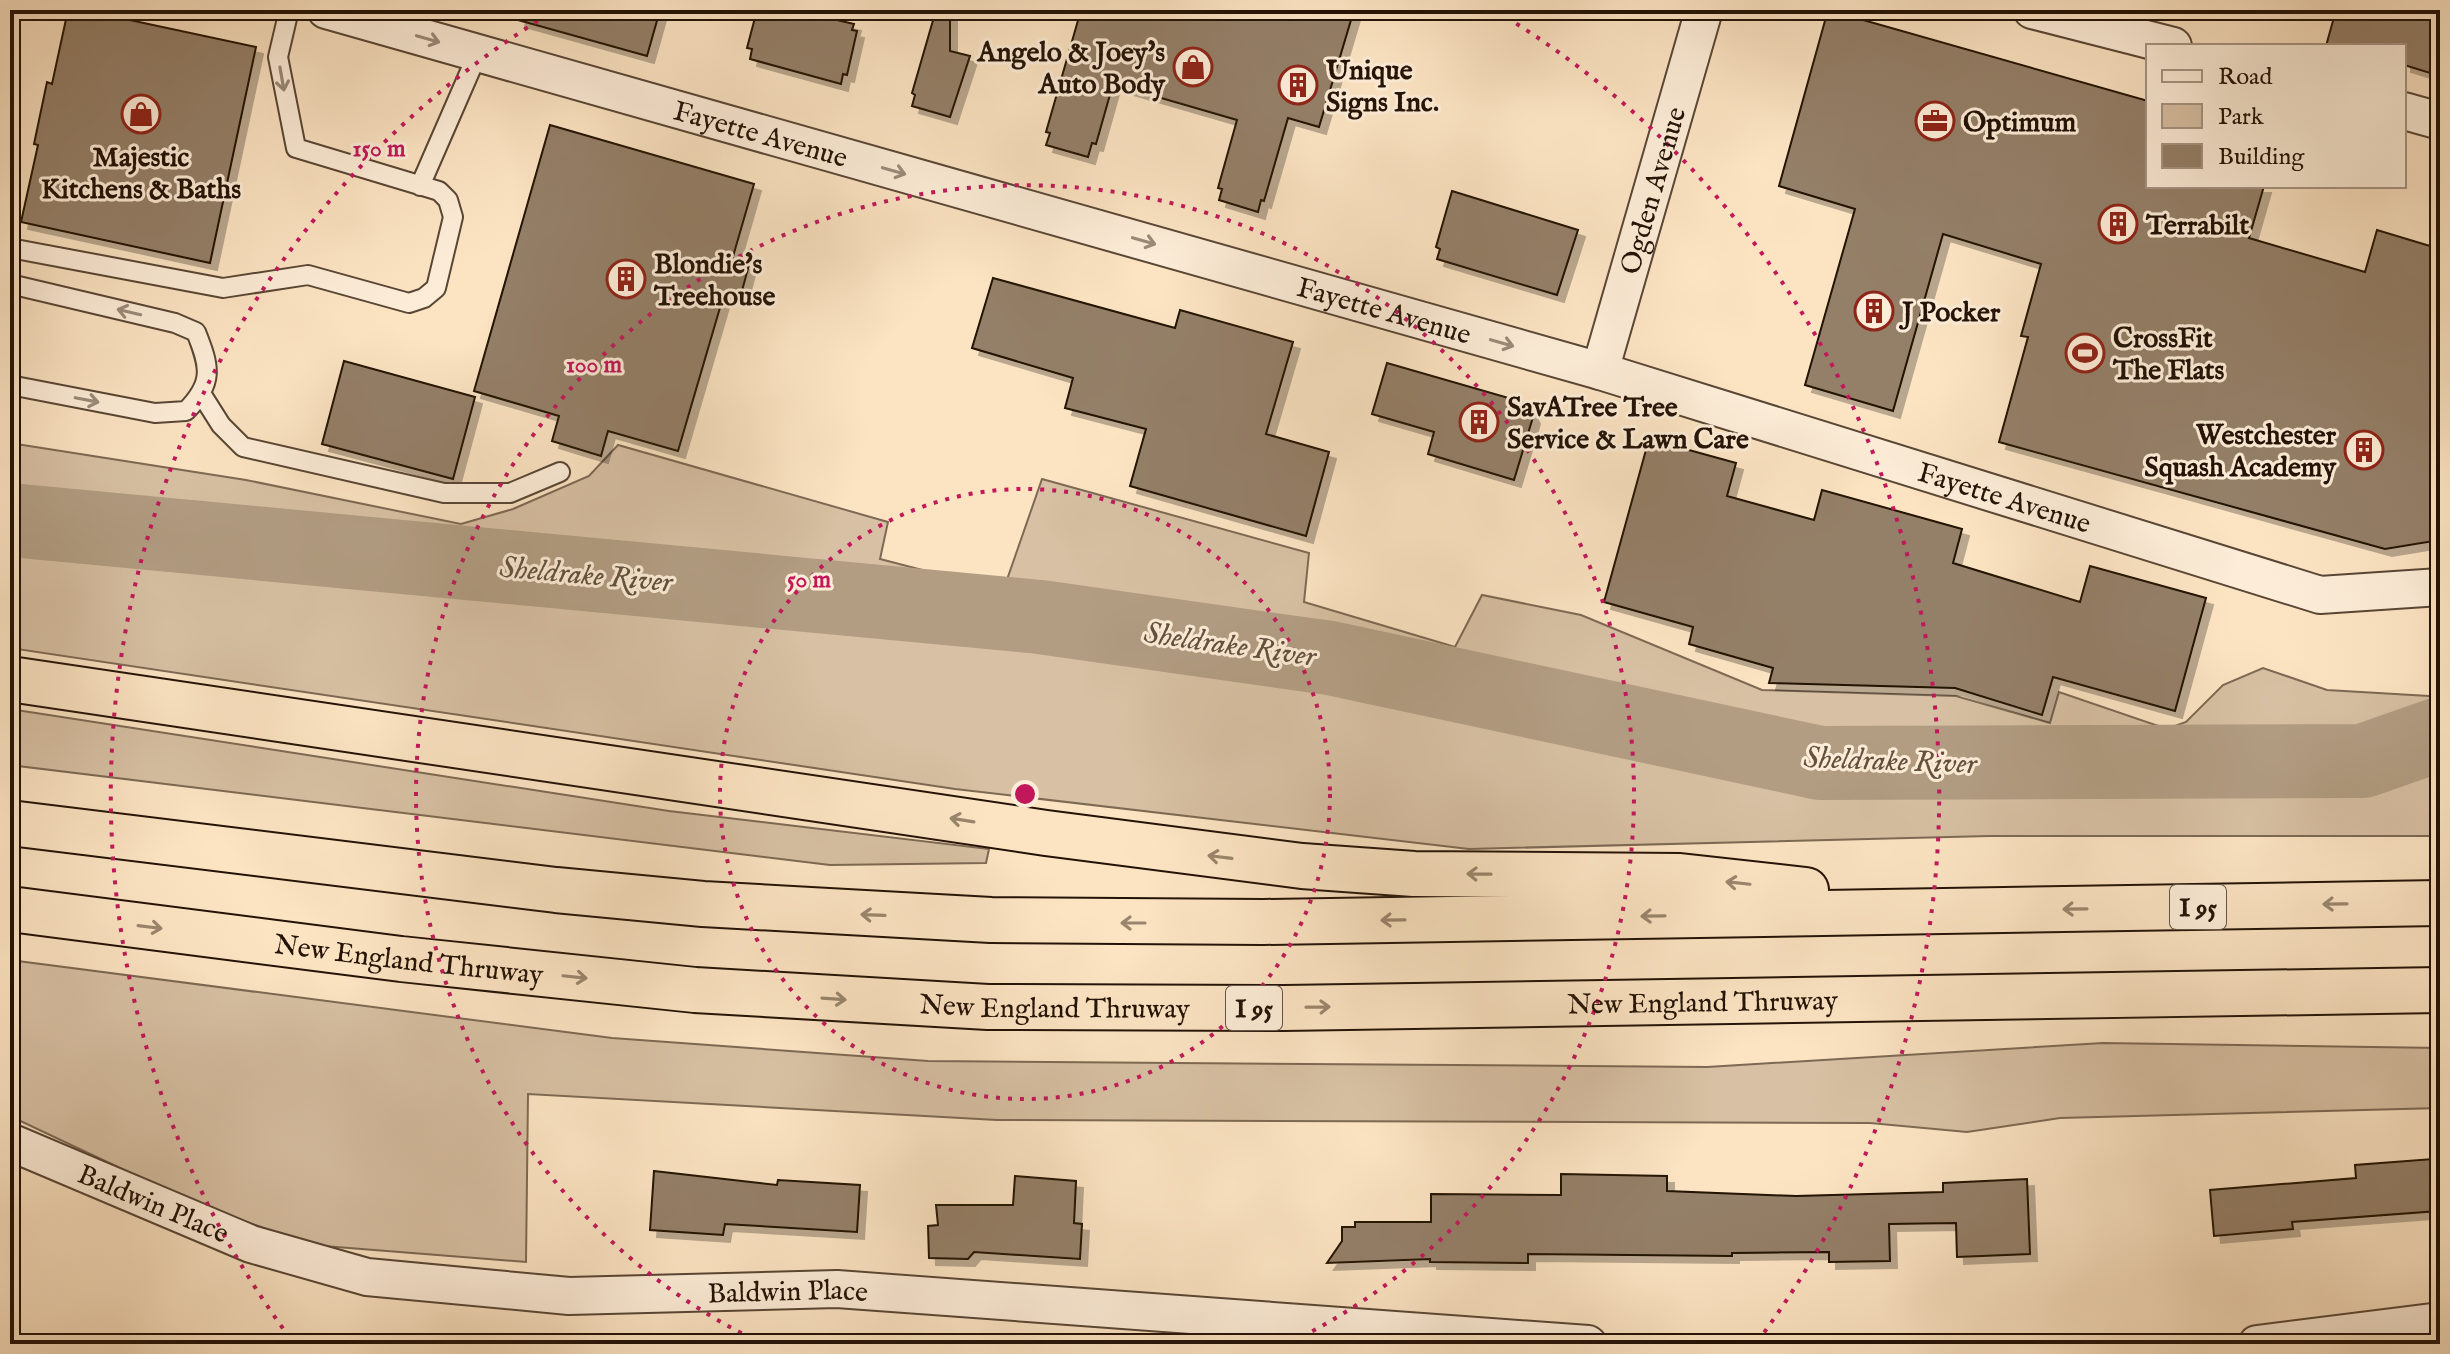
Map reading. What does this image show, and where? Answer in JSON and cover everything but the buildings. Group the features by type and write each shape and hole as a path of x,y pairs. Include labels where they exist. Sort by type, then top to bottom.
{"highway":[{"path":"10,679 1271,863 1414,874 1680,876 1983,910"},
{"name":"I 95","path":"10,823 556,890 703,904 961,919 1249,923 2440,903"},
{"name":"New England Thruway","path":"10,909 401,959 680,988 988,1007 1284,1008 2440,990"}],"street":[{"name":"Fayette Avenue","path":"326,10 1600,371 2320,595 2440,587"},
{"name":"Ogden Avenue","path":"1600,371 1704,10"},
{"path":"2032,10 2165,44"},
{"path":"2406,112 2440,121"},
{"name":"Baldwin Place","path":"10,1142 251,1244 367,1277 569,1296 837,1289 1588,1344"},
{"path":"2257,1344 2440,1321"}],"lane":[{"path":"10,248 223,288 308,275 409,303 424,298 436,288 453,217 448,200 439,191 296,148 278,57 289,10"},
{"path":"420,186 478,53"},
{"path":"10,284 175,323 196,332 209,364 202,395 186,411 155,413 10,385"},
{"path":"202,395 221,425 243,447 444,493 510,493 560,472"}],"green space":[{"path":"10,443 246,480 461,524 513,509 589,476 618,445 888,522 880,559 1003,591 1042,479 1309,553 1304,602 1455,647 1482,595 1581,615 1762,690 1956,696 2050,723 2059,692 2167,729 2186,722 2223,685 2263,668 2327,690 2440,694 2440,836 1989,836 1469,849 955,789 10,648"},
{"path":"10,709 669,811 989,849 986,863 830,865 10,765"},
{"path":"10,960 612,1038 928,1061 1707,1067 2103,1043 2440,1048 2440,1108 2060,1118 1967,1132 1870,1123 997,1120 528,1094 526,1262 311,1245 196,1204 14,1118 10,1112"}],"waterway":[{"name":"Sheldrake River","path":"10,520 1040,617 1330,658 1820,763 2363,761 2440,734"}],"place":[{"name":"Angelo & Joey's Auto Body","path":"1193,67"},
{"name":"Unique Signs Inc.","path":"1298,85"},
{"name":"Majestic Kitchens & Baths","path":"141,114"},
{"name":"Optimum","path":"1935,121"},
{"name":"Terrabilt","path":"2118,224"},
{"name":"Blondie's Treehouse","path":"626,279"},
{"name":"J Pocker","path":"1874,311"},
{"name":"CrossFit The Flats","path":"2085,353"},
{"name":"SavATree Tree Service & Lawn Care","path":"1479,422"},
{"name":"Westchester Squash Academy","path":"2364,450"}]}
